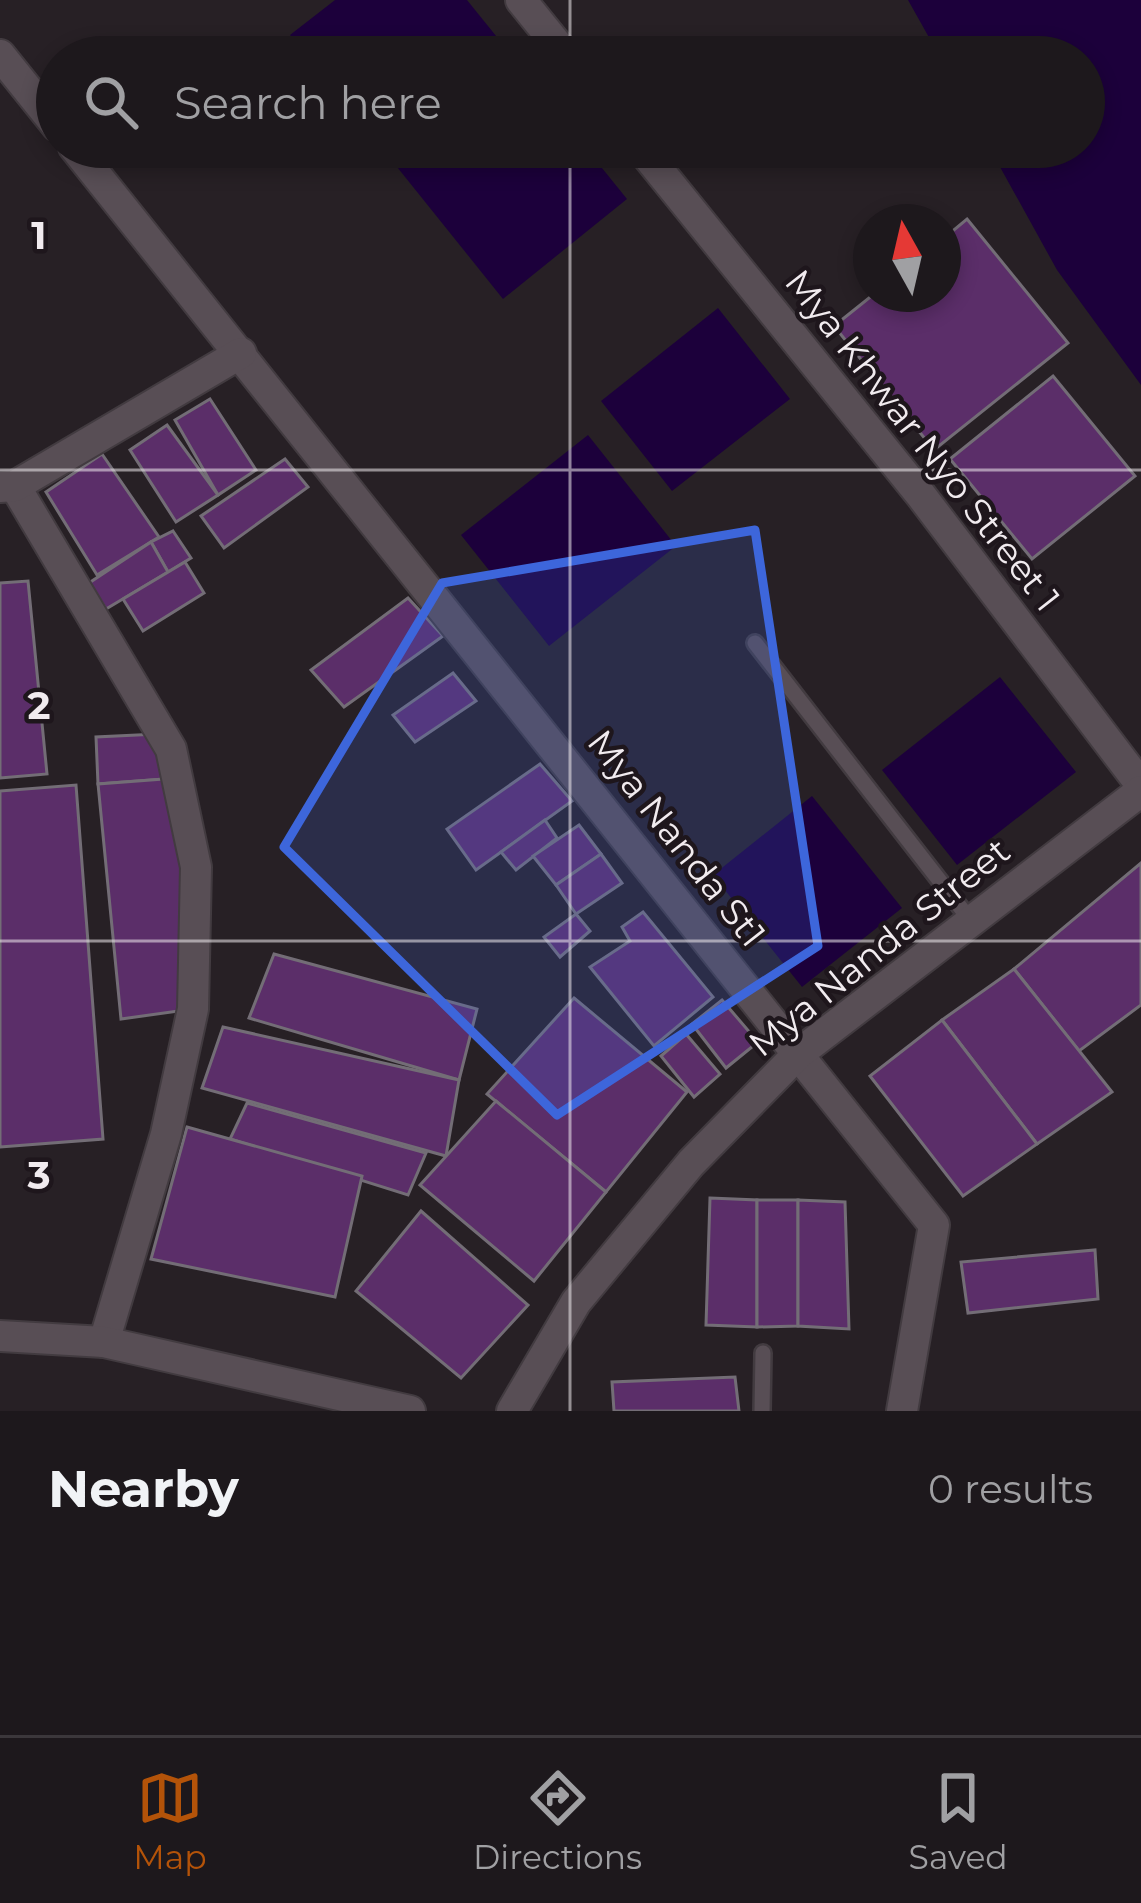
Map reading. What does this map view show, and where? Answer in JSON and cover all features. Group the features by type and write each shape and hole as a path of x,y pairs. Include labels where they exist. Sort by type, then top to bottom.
{"street":[{"path":"520,0 550,36"},
{"path":"0,55 36,100"},
{"name":"Mya Nanda St1","path":"91,168 934,1225 902,1411"},
{"name":"Mya Khwar Nyo Street 1","path":"657,168 920,494 1141,788"},
{"path":"104,1342 166,1134 193,1009 196,867 171,749 7,487 241,353"},
{"name":"Mya Nanda Street","path":"512,1411 575,1302 691,1163 798,1054 1141,788"},
{"path":"0,1336 104,1342 410,1411"}],"lane":[{"path":"754,643 971,921"},
{"path":"762,1411 763,1354"}],"highlighted area":[{"path":"755,530 818,946 557,1115 284,847 442,583"}],"shaded area":[{"path":"335,0 467,0 496,36 291,36"},
{"path":"908,0 1141,0 1141,385 1057,270 1001,168 1105,168 1105,36 928,36"},
{"path":"398,168 602,168 627,199 503,299"},
{"path":"718,308 790,399 672,491 601,401"},
{"path":"588,435 676,546 549,646 461,535"},
{"path":"1000,677 1076,772 957,865 882,770"},
{"path":"812,796 902,908 802,987 713,875"}],"building":[{"path":"967,219 1068,343 934,450 834,326 853,311 961,312 961,224"},
{"path":"1053,376 1135,476 1032,559 950,459"},
{"path":"210,399 256,470 218,495 175,420"},
{"path":"167,425 218,495 176,522 130,450"},
{"path":"102,454 159,537 97,575 46,492"},
{"path":"285,459 308,487 224,548 201,516"},
{"path":"173,531 191,558 168,572 151,542"},
{"path":"151,542 168,572 106,609 89,583"},
{"path":"185,562 204,593 143,631 123,599"},
{"path":"28,581 47,774 0,778 0,583"},
{"path":"408,598 443,636 344,707 311,670"},
{"path":"453,673 476,701 415,742 393,715"},
{"path":"178,733 177,778 98,784 96,737"},
{"path":"540,764 572,801 476,870 447,829"},
{"path":"177,778 193,1009 121,1019 98,784"},
{"path":"76,785 103,1139 0,1147 0,791"},
{"path":"545,820 557,838 516,870 501,852"},
{"path":"579,825 601,854 556,885 533,856"},
{"path":"601,854 622,883 576,914 556,885"},
{"path":"1141,863 1141,1005 1079,1051 1014,969"},
{"path":"643,912 713,997 654,1046 590,967 630,941 622,927"},
{"path":"576,914 590,931 560,957 544,937"},
{"path":"274,954 477,1009 459,1080 249,1018"},
{"path":"1014,969 1112,1092 1037,1144 942,1020"},
{"path":"574,998 687,1092 606,1192 487,1094"},
{"path":"722,1000 758,1042 726,1068 692,1024"},
{"path":"942,1020 1037,1144 963,1196 870,1076"},
{"path":"223,1027 459,1080 446,1156 202,1088"},
{"path":"686,1034 720,1074 694,1097 661,1056"},
{"path":"496,1101 606,1192 534,1281 420,1185"},
{"path":"247,1103 426,1153 408,1195 230,1139"},
{"path":"187,1127 362,1176 335,1297 151,1259"},
{"path":"710,1198 757,1200 757,1327 706,1325"},
{"path":"757,1200 798,1200 798,1326 757,1327"},
{"path":"798,1200 845,1202 849,1329 798,1326"},
{"path":"421,1211 528,1305 461,1378 356,1291"},
{"path":"1095,1250 1098,1299 968,1313 961,1262"},
{"path":"735,1377 739,1411 614,1411 612,1382"}]}
